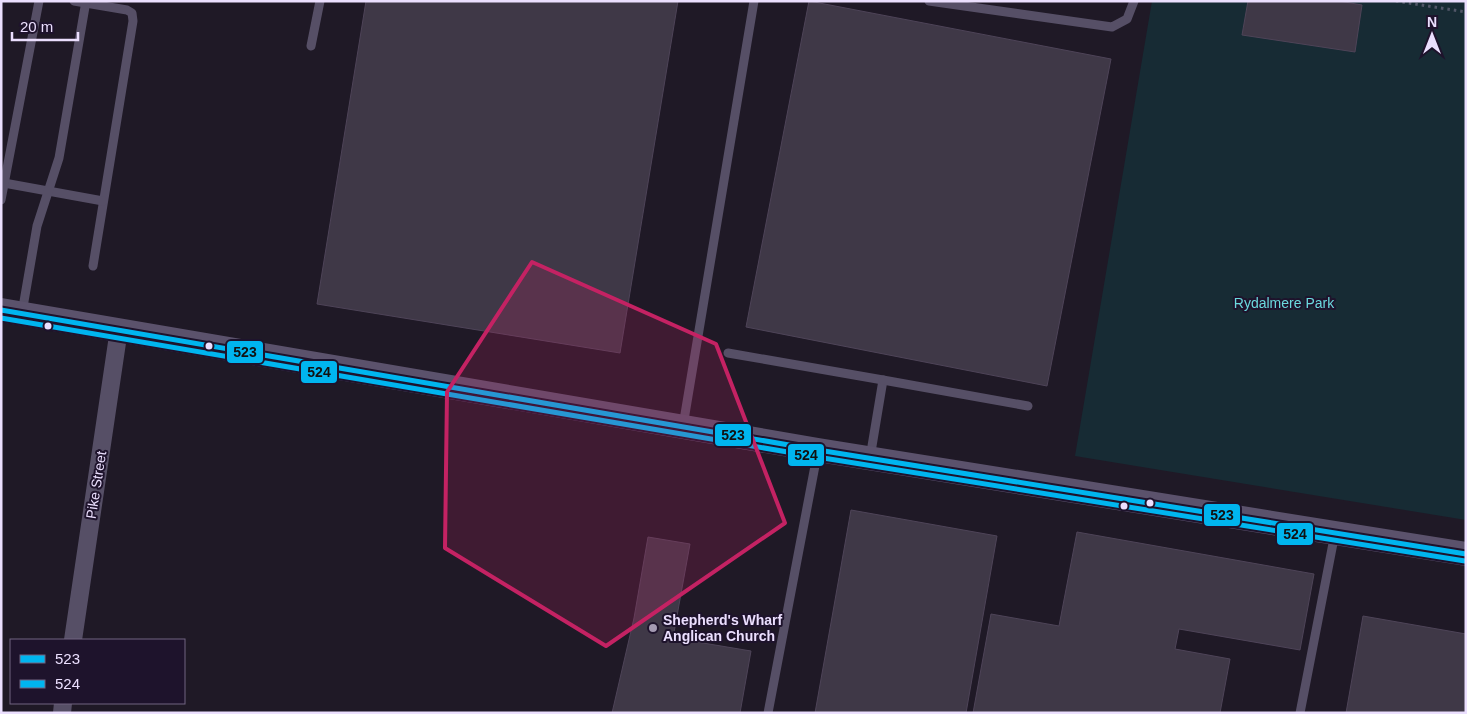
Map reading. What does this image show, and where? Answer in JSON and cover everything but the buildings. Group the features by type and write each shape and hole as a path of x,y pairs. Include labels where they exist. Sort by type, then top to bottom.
{"street":[{"path":"12,312 818,450 1466,554"},
{"name":"Pike Street","path":"72,639 119,329"}],"lane":[{"path":"1,200 39,1"},
{"path":"74,1 127,10 132,13 133,21 93,266"},
{"path":"311,46 320,1"},
{"path":"683,427 754,1"},
{"path":"928,1 1112,27 1127,19 1134,1"},
{"path":"12,312 47,191 59,158 85,2"},
{"path":"4,182 103,201"},
{"path":"728,353 1028,406"},
{"path":"870,458 883,380"},
{"path":"768,713 818,450"},
{"path":"1300,713 1335,533"}],"path":[{"path":"1396,1 1466,12"}],"highlighted area":[{"path":"532,262 716,344 785,523 606,646 445,548 447,392"}],"green space":[{"name":"Rydalmere Park","path":"1152,1 1466,1 1466,520 1075,456"}],"transit line":[{"name":"523","path":"1,310 818,450 1466,554"},
{"name":"524","path":"1,318 817,457 1465,561"}],"place":[{"name":"Shepherd's Wharf Anglican Church","path":"653,628"}]}
